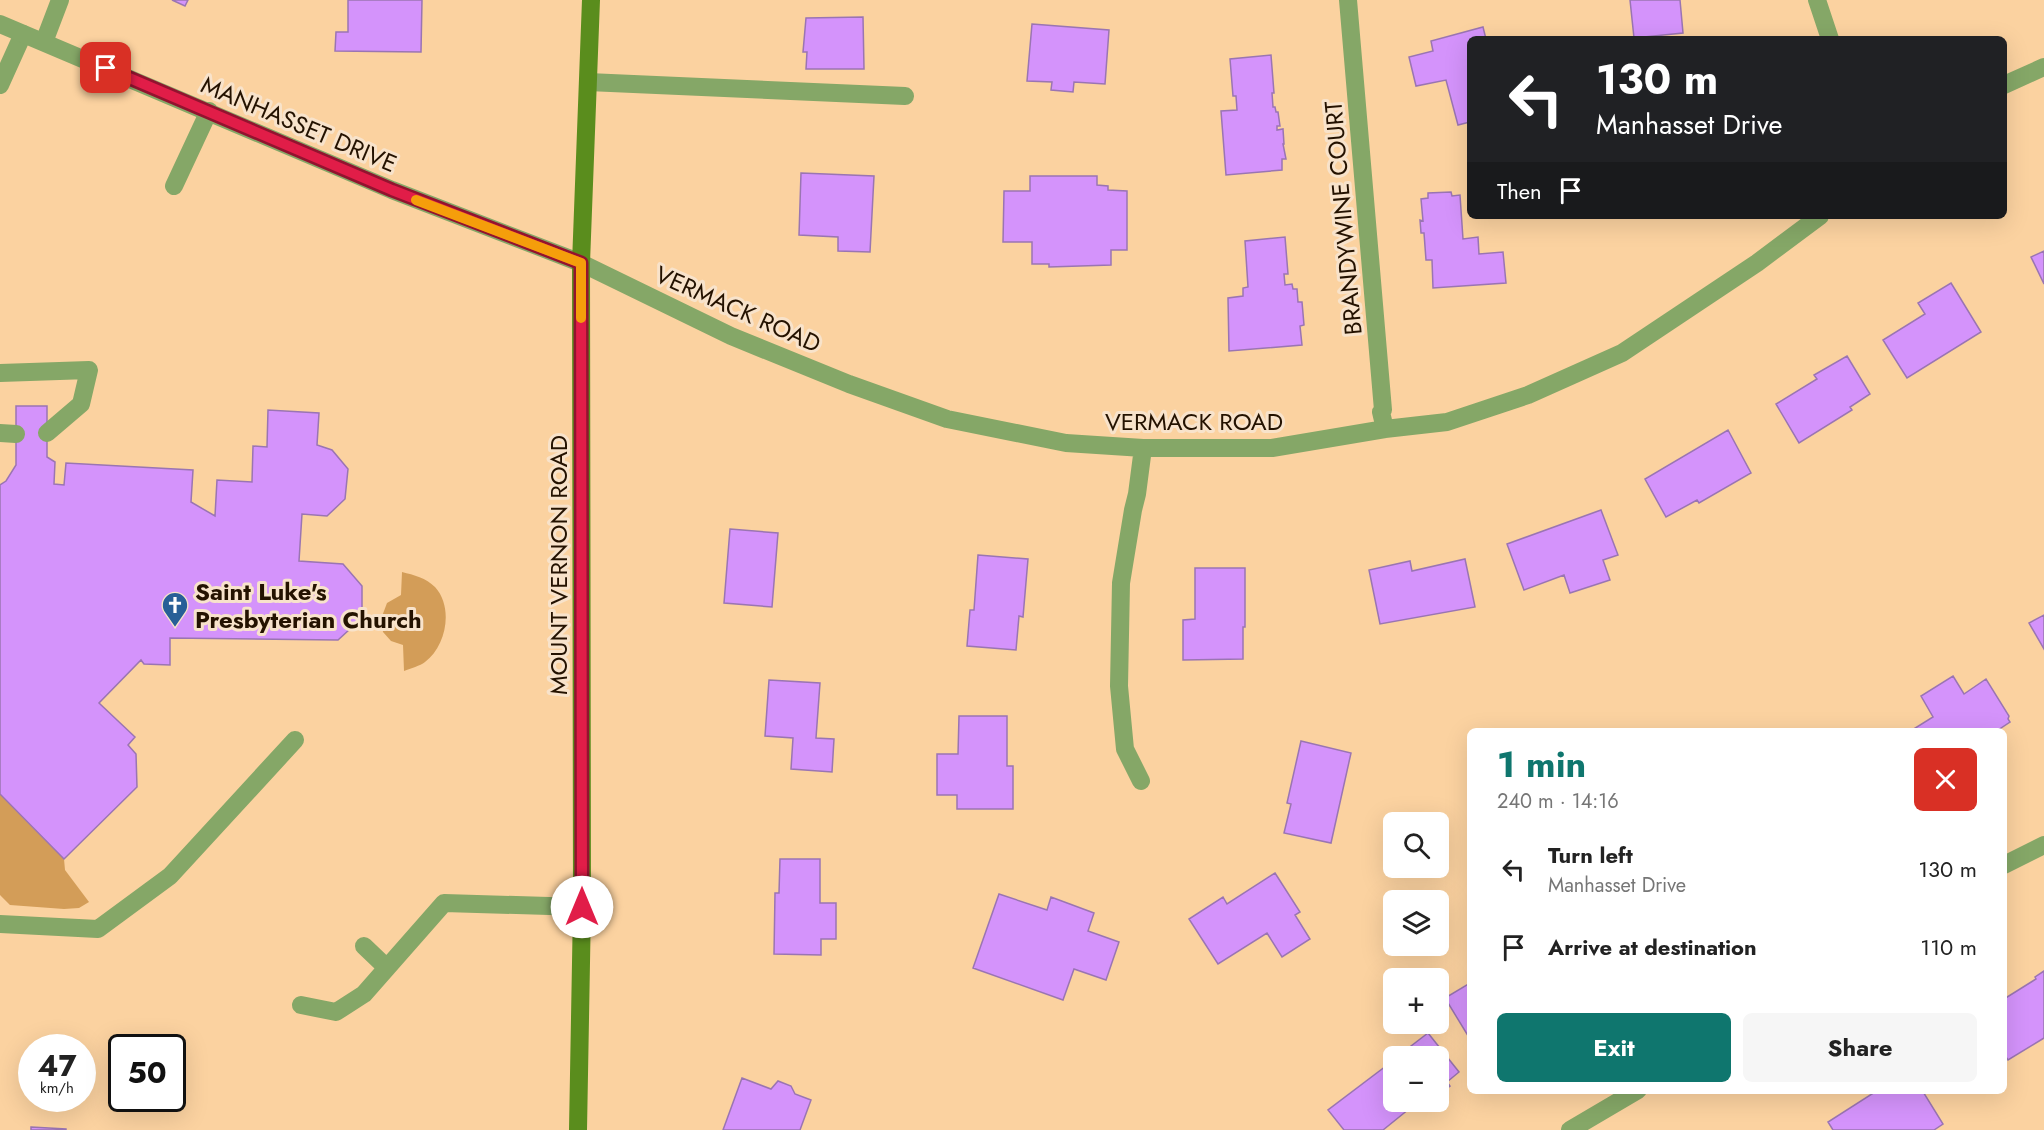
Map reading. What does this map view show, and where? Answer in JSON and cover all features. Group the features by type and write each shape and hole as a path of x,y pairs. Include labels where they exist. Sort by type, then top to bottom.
{"main road":[{"name":"MOUNT VERNON ROAD","path":"578,1130 582,907 581,263 591,0"}],"street":[{"path":"44,42 60,0"},
{"name":"BRANDYWINE COURT","path":"1348,0 1383,410 1381,412 1385,429"},
{"path":"1817,0 1829,36"},
{"name":"MANHASSET DRIVE","path":"0,24 392,190 581,263"},
{"path":"0,85 23,34"},
{"path":"2007,84 2044,67"},
{"path":"588,82 905,96"},
{"path":"174,186 209,111"},
{"name":"VERMACK ROAD","path":"581,263 731,336 849,384 947,419 1066,443 1143,448 1272,448 1385,429 1447,422 1528,395 1622,353 1757,263 1816,219"},
{"path":"0,373 89,370 81,404 47,433"},
{"path":"1141,781 1125,749 1119,687 1121,583 1143,448"},
{"path":"0,924 98,929 170,876 295,740"},
{"path":"2007,864 2044,845"},
{"path":"301,1005 336,1012 364,994 444,903 582,907"},
{"path":"364,946 387,968"},
{"path":"1570,1130 1631,1094"}],"shaded area":[{"path":"402,572 424,579 435,587 441,596 446,616 442,637 432,655 423,663 404,671 403,645 391,641 383,632 381,619 387,603 401,595"},
{"path":"0,794 64,859 65,870 89,902 79,908 64,909 10,905 0,895"}],"building":[{"path":"172,0 188,0 185,6"},
{"path":"348,0 422,0 421,52 335,51 336,32 348,32"},
{"path":"1630,0 1680,0 1683,33 1634,36"},
{"path":"863,17 864,69 806,69 807,52 803,52 806,18"},
{"path":"1032,24 1109,30 1105,84 1074,82 1073,92 1051,90 1052,82 1027,81"},
{"path":"1483,27 1485,36 1467,36 1467,123 1458,125 1446,80 1416,86 1409,57 1433,51 1431,41"},
{"path":"1271,55 1273,107 1278,112 1280,126 1277,126 1277,130 1283,129 1286,159 1282,159 1282,170 1226,175 1221,111 1237,110 1236,96 1233,96 1230,59"},
{"path":"801,173 874,176 870,252 838,251 838,237 799,235"},
{"path":"1030,176 1097,176 1097,185 1108,186 1108,190 1127,191 1127,250 1111,250 1111,265 1049,267 1049,264 1032,264 1032,242 1003,242 1004,191 1030,191"},
{"path":"1451,192 1452,196 1460,195 1463,239 1478,237 1479,254 1503,252 1506,283 1433,288 1432,260 1426,260 1424,233 1421,233 1420,220 1423,221 1421,199 1428,198 1428,193"},
{"path":"1285,237 1288,274 1284,274 1285,285 1292,284 1293,289 1297,289 1298,302 1302,302 1304,325 1300,326 1302,345 1229,351 1228,298 1243,296 1243,288 1248,287 1245,241"},
{"path":"2044,251 2044,284 2031,257"},
{"path":"1951,283 1981,332 1907,378 1883,340 1925,314 1918,303"},
{"path":"1847,356 1870,394 1850,407 1852,410 1799,443 1776,404 1817,379 1814,375"},
{"name":"Saint Luke's Presbyterian Church","path":"16,406 47,406 47,457 55,462 54,484 64,485 66,463 193,470 191,502 215,516 217,480 252,482 253,446 267,447 268,410 319,413 317,445 332,450 348,469 345,499 327,516 302,514 299,561 343,564 362,586 362,618 338,640 170,638 170,665 144,664 141,660 99,703 135,737 128,745 136,754 137,787 64,859 0,794 0,485 6,481 16,465"},
{"path":"1728,430 1751,473 1699,503 1697,500 1666,517 1645,479"},
{"path":"1601,510 1618,555 1603,560 1610,580 1570,593 1564,575 1524,590 1507,544"},
{"path":"730,529 778,533 772,607 724,603"},
{"path":"978,555 1028,559 1023,617 1019,616 1016,650 967,646 970,610 974,610"},
{"path":"1465,559 1475,607 1380,624 1369,570 1410,561 1412,571"},
{"path":"1195,568 1245,568 1243,659 1183,660 1183,620 1195,619"},
{"path":"2044,615 2044,649 2029,623"},
{"path":"1953,676 1964,694 1986,679 2009,716 2010,722 2001,728 1915,728 1933,717 1921,696"},
{"path":"769,680 820,683 816,738 834,739 832,772 791,769 793,738 765,736"},
{"path":"959,716 1007,716 1007,766 1013,766 1013,809 957,809 957,795 937,795 937,754 958,754"},
{"path":"1301,741 1351,753 1331,843 1284,833 1291,804 1287,803"},
{"path":"780,859 820,859 820,903 836,903 836,939 821,939 821,955 774,954 775,893 779,893"},
{"path":"1275,873 1300,912 1295,915 1310,939 1282,957 1267,933 1218,964 1189,919 1223,897 1227,904"},
{"path":"999,894 1047,910 1051,897 1094,913 1088,931 1119,942 1106,980 1074,969 1063,1000 973,968"},
{"path":"2044,971 2044,1038 2008,1060 2007,997 2036,979 2035,977"},
{"path":"1467,985 1467,1034 1449,1005 1449,996"},
{"path":"1429,1034 1438,1046 1411,1046"},
{"path":"1449,1059 1459,1072 1449,1080"},
{"path":"1383,1068 1383,1112 1405,1112 1383,1130 1344,1130 1328,1110"},
{"path":"742,1078 771,1089 778,1081 791,1086 795,1094 811,1100 800,1130 723,1130"},
{"path":"1872,1094 1924,1094 1943,1124 1934,1130 1833,1130 1828,1122"},
{"path":"31,1127 66,1129 66,1130 31,1130"}],"slow traffic":[{"path":"416,200 581,263 581,318"}],"place":[{"name":"Saint Luke's Presbyterian Church","path":"175,628"}],"route":[{"path":"106,68 392,190 581,263 582,907"}]}
